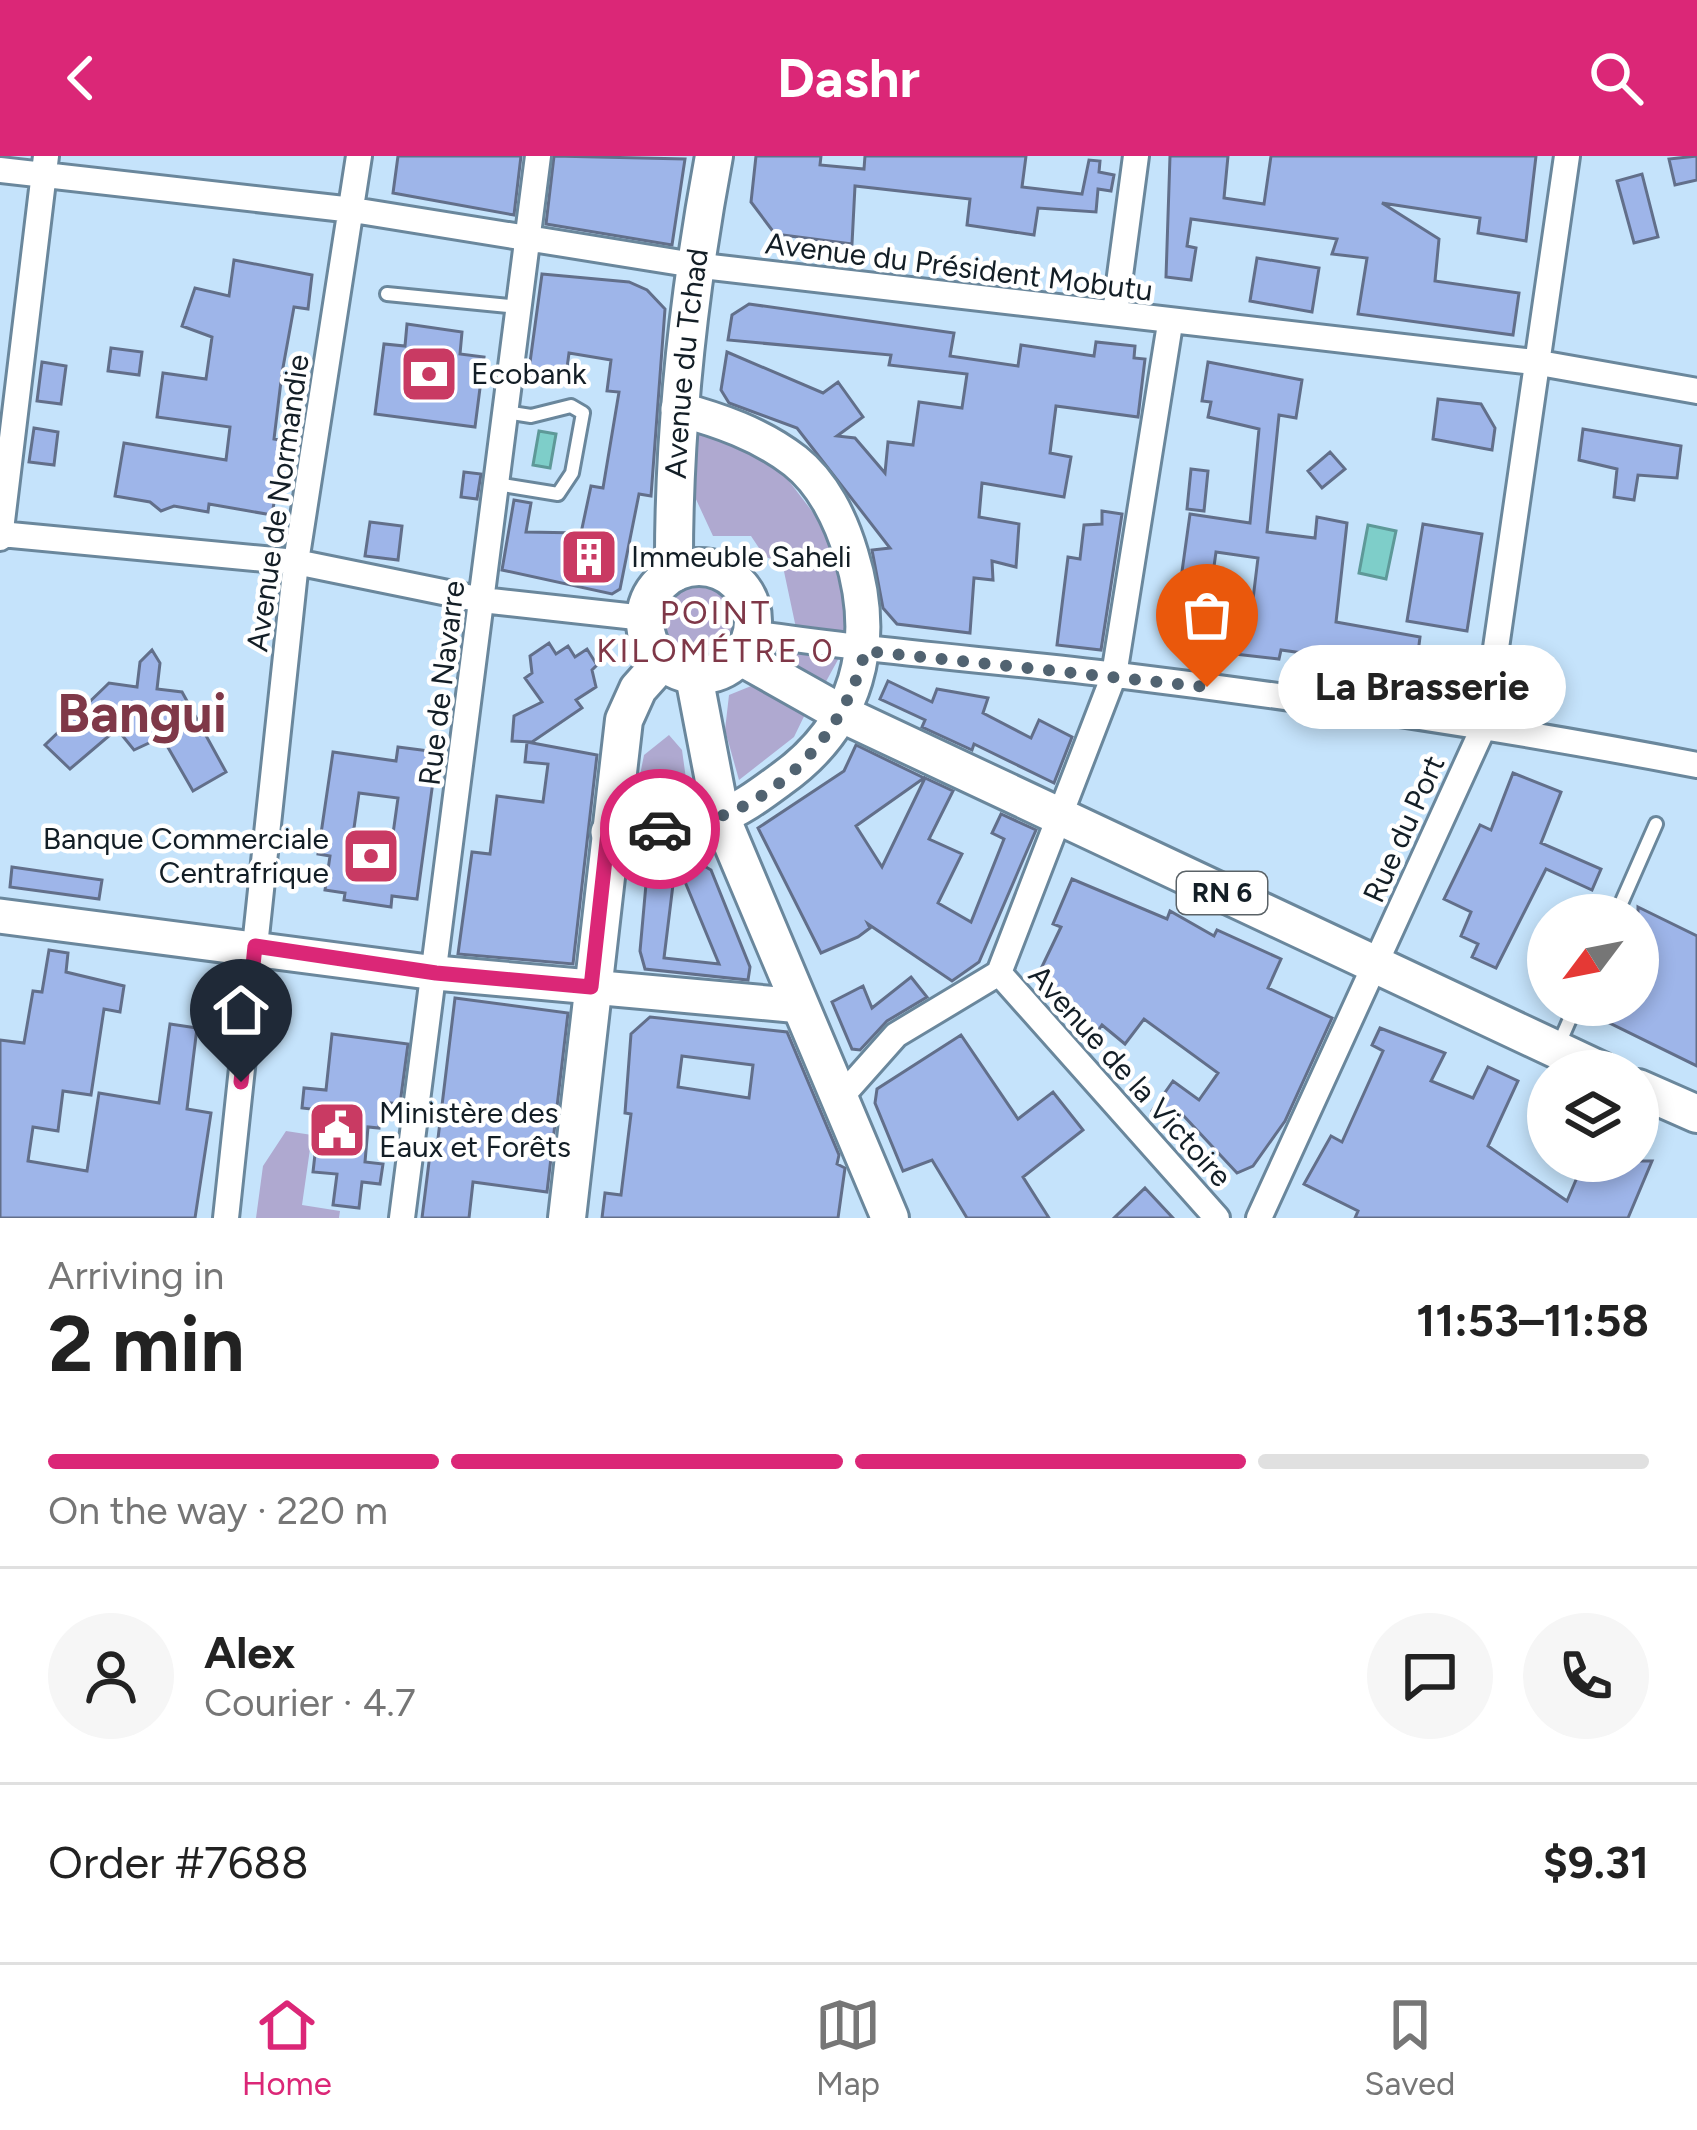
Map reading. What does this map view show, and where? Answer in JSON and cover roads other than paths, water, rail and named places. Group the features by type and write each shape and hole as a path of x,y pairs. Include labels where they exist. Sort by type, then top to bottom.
{"main road":[{"name":"Avenue du Tchad","path":"674,573 678,409 694,265 714,156"},
{"path":"567,1218 624,720 638,689 678,669 728,668 747,645 753,612 732,578 714,568 674,573 654,591 645,618 649,642 678,669 721,817 890,1218"},
{"name":"RN 6","path":"747,645 844,715 1556,1050"},
{"path":"1659,1097 1697,1114"}],"street":[{"name":"Avenue de Normandie","path":"226,1218 296,562 359,156"},
{"name":"Rue de Navarre","path":"402,1218 538,156"},
{"path":"1115,313 1136,156"},
{"name":"Rue du Port","path":"1258,1218 1484,724 1567,156"},
{"name":"Avenue du Président Mobutu","path":"0,170 45,166 694,265 1115,313 1170,324 1534,362 1697,391"},
{"path":"45,166 0,535 296,562 482,600 645,618"},
{"path":"840,1098 896,1035 999,973 1114,674 1170,324"},
{"path":"608,832 677,828 721,817 800,766 844,715 865,651 855,567 843,528 823,492 797,463 761,440 725,422 678,409"},
{"path":"747,645 1114,674 1484,724 1697,765"},
{"path":"0,916 436,973 800,1006"},
{"name":"Avenue de la Victoire","path":"999,973 1216,1218"}],"lane":[{"path":"387,293 520,307"},
{"path":"497,484 558,494 572,473 583,413 571,406 530,416 506,412"},
{"path":"1625,894 1656,824"},
{"path":"1556,1050 1567,1026"}],"place":[{"name":"Ecobank","path":"429,374"},
{"name":"Immeuble Saheli","path":"589,557"},
{"name":"La Brasserie","path":"1207,687"},
{"name":"Banque Commerciale Centrafrique","path":"371,856"},
{"name":"Ministère des Eaux et Forêts","path":"337,1130"}],"district":[{"name":"POINT KILOMÉTRE 0","path":"716,631"},
{"name":"Bangui","path":"142,713"}]}
